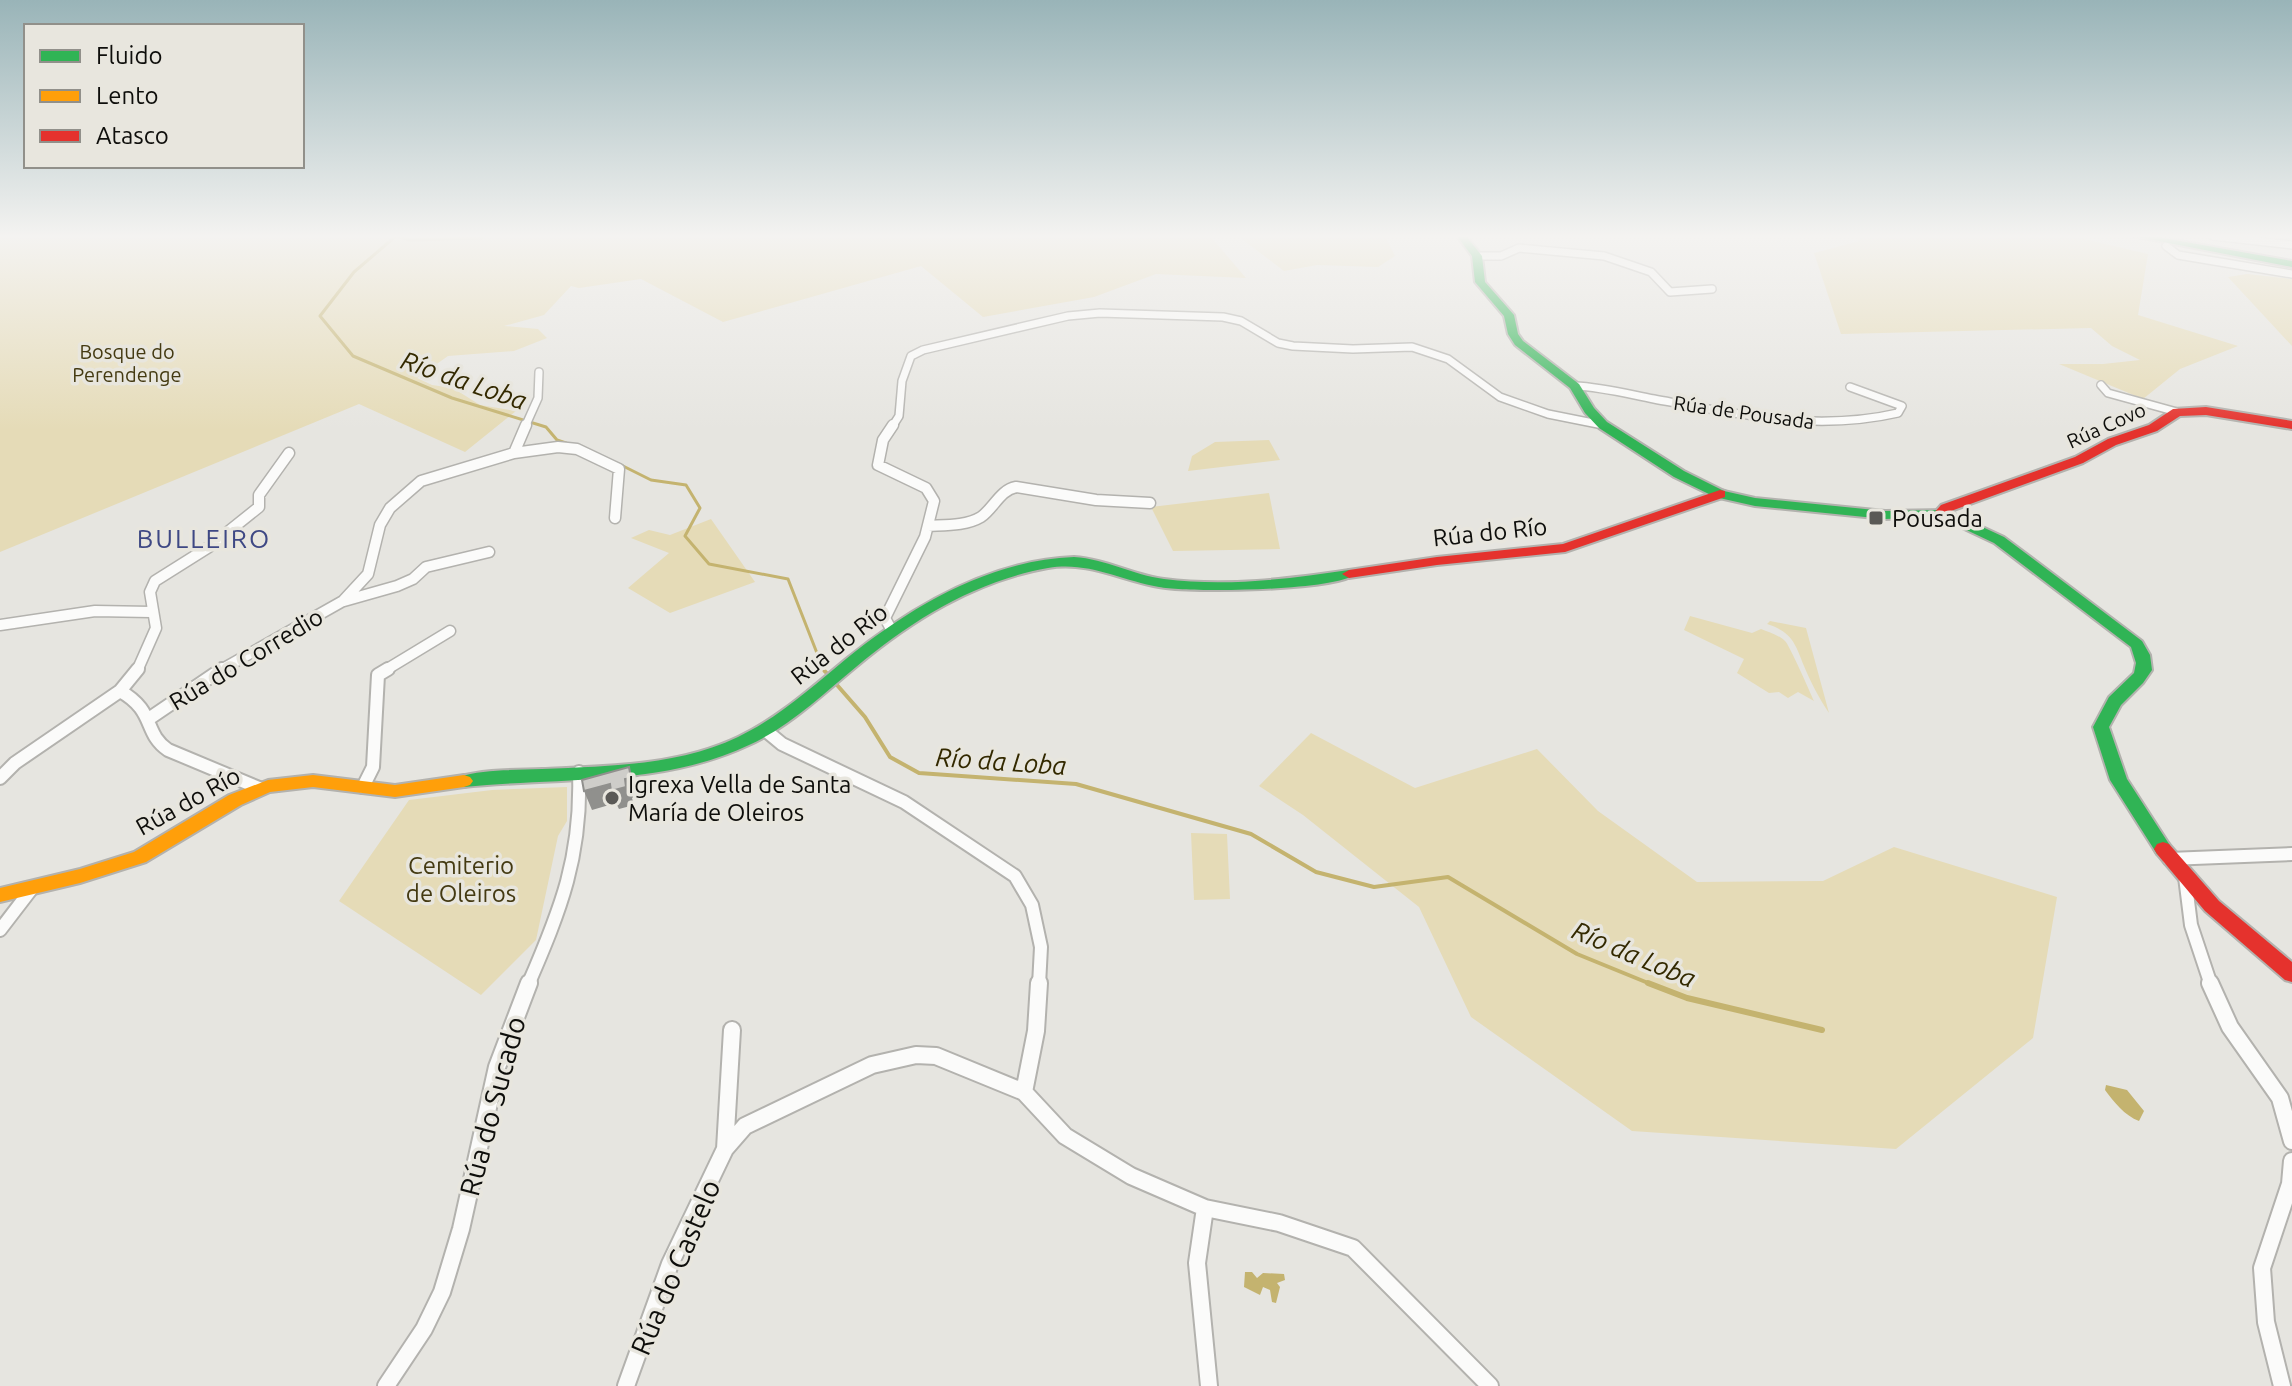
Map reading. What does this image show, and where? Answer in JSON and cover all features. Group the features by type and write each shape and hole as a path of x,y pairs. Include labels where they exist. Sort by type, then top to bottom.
{"main road":[{"path":"1496,301 1509,315 1513,334 1519,343 1561,372 1603,425 1653,459 1720,494 1755,502 1849,513 1941,513 1999,540 2137,644 2146,662 2143,675 2115,700 2101,727 2119,780 2169,859 2212,906 2292,974"},
{"name":"Rúa Covo","path":"1941,513 1946,508 2050,471 2112,442 2153,428 2177,412 2206,411 2292,425"},
{"name":"Rúa do Río","path":"0,895 96,871 155,850 220,807 259,788 306,779 391,791 497,777 647,769 682,763 721,751 765,730 892,631 972,583 1072,559 1096,562 1140,579 1194,586 1251,585 1563,548 1720,494"}],"street":[{"path":"892,631 885,618 928,526 934,501 932,494 878,465 883,440 899,416 902,381 911,356 982,334 1068,316 1100,313 1223,317 1241,321 1278,343 1293,346 1353,349 1412,347 1448,359 1500,397 1548,414 1603,425"},
{"path":"514,453 538,398 539,372"},
{"path":"2101,385 2108,393 2177,412"},
{"name":"Rúa de Pousada","path":"1575,386 1602,386 1668,401 1817,424 1882,418 1898,413 1902,406 1850,387"},
{"name":"Rúa do Corredio","path":"343,601 368,574 380,525 390,508 421,481 435,475 514,453 568,448 619,469 615,518"},
{"path":"0,778 15,763 120,691 141,666 156,628 150,592 155,581 209,547 259,507 259,495 289,453"},
{"path":"928,526 971,522 981,518 990,512 1007,489 1016,487 1096,500 1150,503"},
{"name":"Rúa do Corredio","path":"150,718 210,676 343,601 397,586 413,579 426,567 489,552"},
{"path":"0,625 95,611 151,612"},
{"path":"363,787 373,767 378,675 450,631"},
{"path":"120,691 133,698 150,718 152,732 161,745 178,756 259,788"},
{"path":"765,730 782,744 904,802 1015,876 1032,905 1041,947 1036,1031 1024,1092 1065,1136 1131,1176 1205,1208 1279,1223 1353,1248 1490,1386"},
{"name":"Rúa do Sucado","path":"386,1386 430,1319 448,1272 497,1067 523,996 556,925 577,861 583,805 579,772"},
{"path":"2169,859 2292,854"},
{"path":"2185,876 2191,925 2210,983 2230,1027 2280,1098 2292,1141"},
{"path":"0,930 33,887"},
{"name":"Rúa do Castelo","path":"725,1149 732,1030"},
{"name":"Rúa do Castelo","path":"626,1386 670,1264 725,1149 745,1126 872,1065 916,1055 936,1056 1024,1092"},
{"path":"2282,1386 2266,1322 2262,1268 2290,1184 2292,1161"},
{"path":"1205,1208 1197,1263 1209,1386"}],"green space":[{"name":"Bosque do Perendenge","path":"0,301 557,301 544,315 504,326 538,329 547,338 514,351 448,356 417,378 432,385 453,388 480,405 516,411 465,452 359,404 0,552"},
{"name":"Bosque do Perendenge","path":"682,301 798,301 723,322"},
{"name":"Bosque do Perendenge","path":"963,301 1074,301 983,317"},
{"path":"1830,301 2140,301 2138,315 2238,346 2180,369 2143,399 2059,364 2140,360 2112,346 2091,328 1841,334"},
{"path":"2250,301 2292,301 2292,346"},
{"path":"1269,440 1280,460 1188,471 1192,456 1215,442"},
{"path":"1269,493 1280,549 1173,551 1151,507"},
{"path":"711,519 755,582 670,613 628,588 669,553 631,538 649,530 670,535"},
{"path":"1690,616 1752,633 1761,629 1783,639 1814,701 1798,692 1788,698 1779,692 1769,693 1737,673 1744,659 1684,630"},
{"path":"1770,621 1806,628 1829,713 1795,645 1782,631 1767,624"},
{"path":"1311,733 1415,788 1537,749 1598,811 1697,882 1823,881 1894,847 2057,897 2033,1038 1896,1149 1632,1131 1471,1017 1419,907 1303,815 1259,786"},
{"name":"Cemiterio de Oleiros","path":"567,787 567,821 558,836 536,940 481,995 339,901 409,800 492,790"},
{"path":"1191,833 1227,834 1230,899 1194,900"}],"shaded area":[{"path":"2106,1085 2127,1090 2144,1111 2139,1121 2116,1103 2105,1090"},
{"path":"1245,1272 1252,1272 1257,1278 1263,1273 1284,1274 1285,1280 1277,1283 1280,1287 1276,1303 1272,1302 1270,1290 1263,1287 1260,1295 1244,1287"}],"building":[{"path":"629,767 631,778 625,779 626,787 611,791 610,784 584,791 582,780"}],"waterway":[{"name":"Río da Loba","path":"332,301 320,316 353,356 452,398 546,427 557,440 566,443"},
{"name":"Río da Loba","path":"619,464 651,480 686,485 700,508 685,536 709,564 788,579 823,669"},
{"name":"Río da Loba","path":"823,669 865,717 890,757 919,773 1076,784 1251,834 1316,872 1374,887 1448,877 1577,954 1650,984"},
{"name":"Río da Loba","path":"1650,984 1687,998 1822,1030"}],"traffic: fast":[{"path":"1496,301 1509,315 1513,334 1519,343 1575,386 1589,410 1603,425 1679,474 1720,494 1755,502 1885,515 1941,513 1999,540 2137,644 2144,670 2113,704 2101,727 2119,780 2163,849"},
{"path":"464,781 642,769 711,755 773,724 910,619 974,585 1038,566 1065,561 1092,563 1158,583 1213,587 1281,583 1349,574"}],"traffic: slow":[{"path":"0,895 80,876 140,857 235,800 268,786 313,781 395,791 464,781"}],"traffic: jam":[{"path":"1941,513 1946,508 2079,460 2112,442 2153,428 2177,412 2206,411 2292,425"},
{"path":"1349,574 1565,548 1720,494"},
{"path":"2163,849 2212,906 2292,974"}],"place":[{"name":"Pousada","path":"1876,518"},
{"name":"Igrexa Vella de Santa María de Oleiros","path":"612,798"}],"district":[{"name":"BULLEIRO","path":"204,538"}]}
